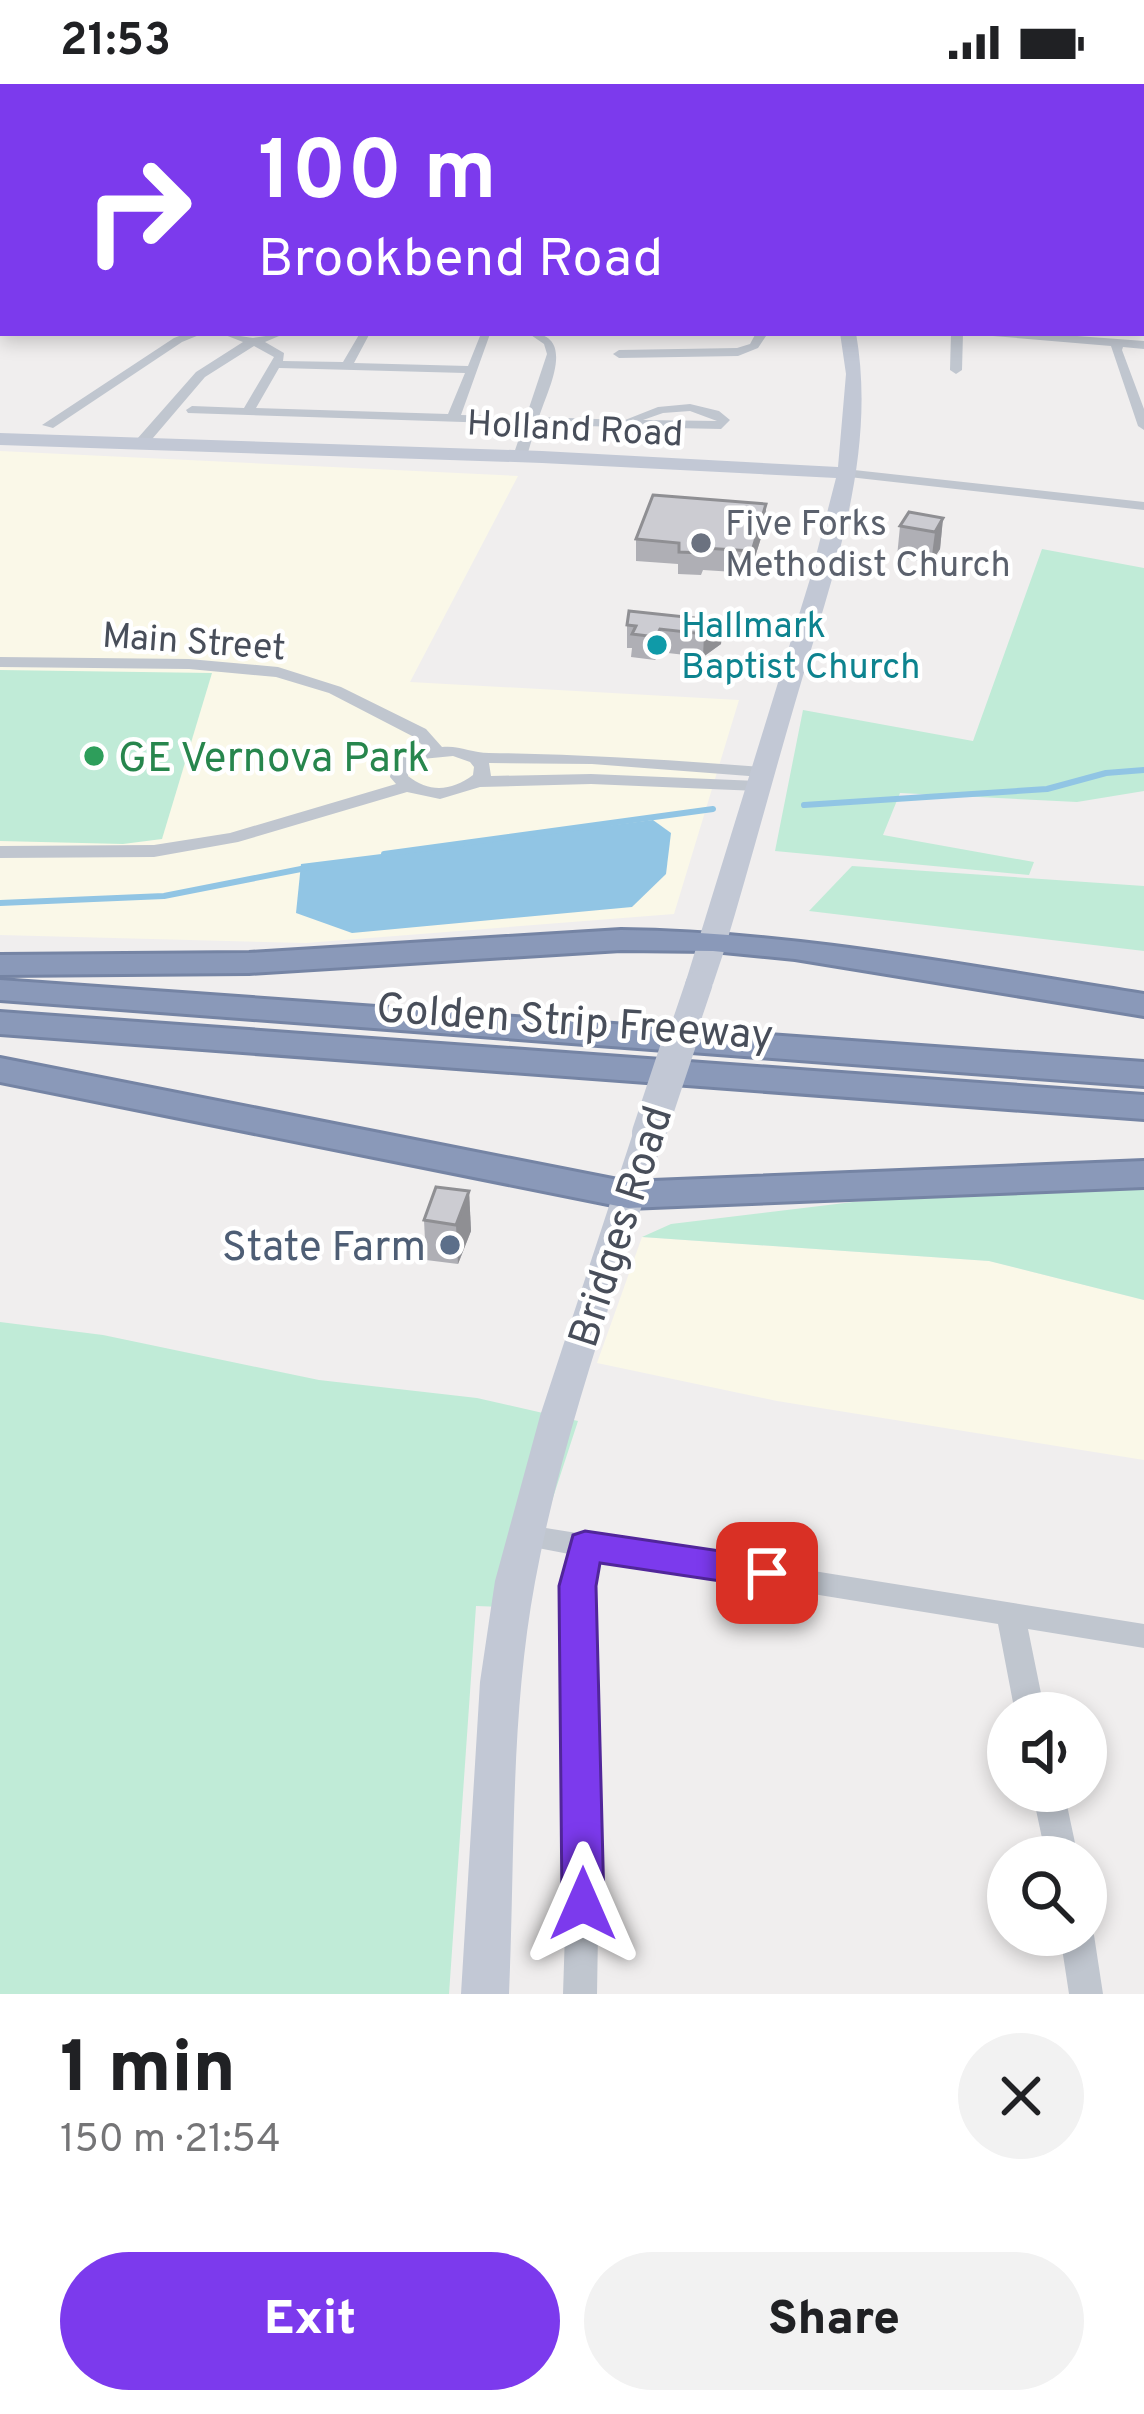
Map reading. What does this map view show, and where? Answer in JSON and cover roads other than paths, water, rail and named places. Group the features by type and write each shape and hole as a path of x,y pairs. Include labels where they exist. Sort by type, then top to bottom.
{"highway":[{"path":"0,965 249,963 621,940 713,941 795,949 1144,1005"},
{"name":"Golden Strip Freeway","path":"0,990 1144,1073"},
{"name":"Golden Strip Freeway","path":"0,1023 1144,1107"},
{"path":"0,1070 628,1195 1144,1174"}],"main road":[{"name":"Bridges Road","path":"485,1994 501,1682 515,1581 559,1415 713,941 845,473 857,387 848,336"},
{"name":"Holland Road","path":"0,439 520,456 845,473"}],"street":[{"path":"48,424 189,336"},
{"path":"234,336 270,347 280,356 248,411"},
{"path":"142,442 181,390 226,355 270,336"},
{"path":"346,367 364,336"},
{"path":"453,418 486,336"},
{"path":"520,456 553,354 540,336"},
{"path":"619,354 737,352 754,346 760,336"},
{"path":"956,370 957,336"},
{"path":"1030,336 1144,344"},
{"path":"1118,343 1116,350 1144,426"},
{"path":"276,364 472,370"},
{"path":"192,410 698,428 721,425 724,420 710,411 657,409 628,424"},
{"name":"Holland Road","path":"845,473 1144,506"},
{"name":"Main Street","path":"0,662 189,664 278,672 335,690 421,733 436,750"},
{"path":"407,786 399,777 400,766 417,754 436,750 476,758 592,759 760,779"},
{"path":"476,758 484,772 478,782"},
{"path":"0,852 104,854 173,848 232,838 407,786 439,794 478,782 760,779"},
{"path":"527,1537 1144,1636"},
{"path":"580,1994 584,1871 577,1586 585,1546"},
{"path":"1011,1617 1026,1692"},
{"path":"1080,1956 1086,1994"}],"water":[{"path":"653,820 671,833 666,874 632,907 352,933 296,913 301,864"}],"waterway":[{"path":"804,805 1047,789 1106,773 1144,770"},
{"path":"384,854 713,809"},
{"path":"0,903 164,896 306,868"}],"place":[{"name":"Five Forks Methodist Church","path":"701,543"},
{"name":"Hallmark Baptist Church","path":"657,645"},
{"name":"GE Vernova Park","path":"94,756"},
{"name":"State Farm","path":"450,1245"}]}
